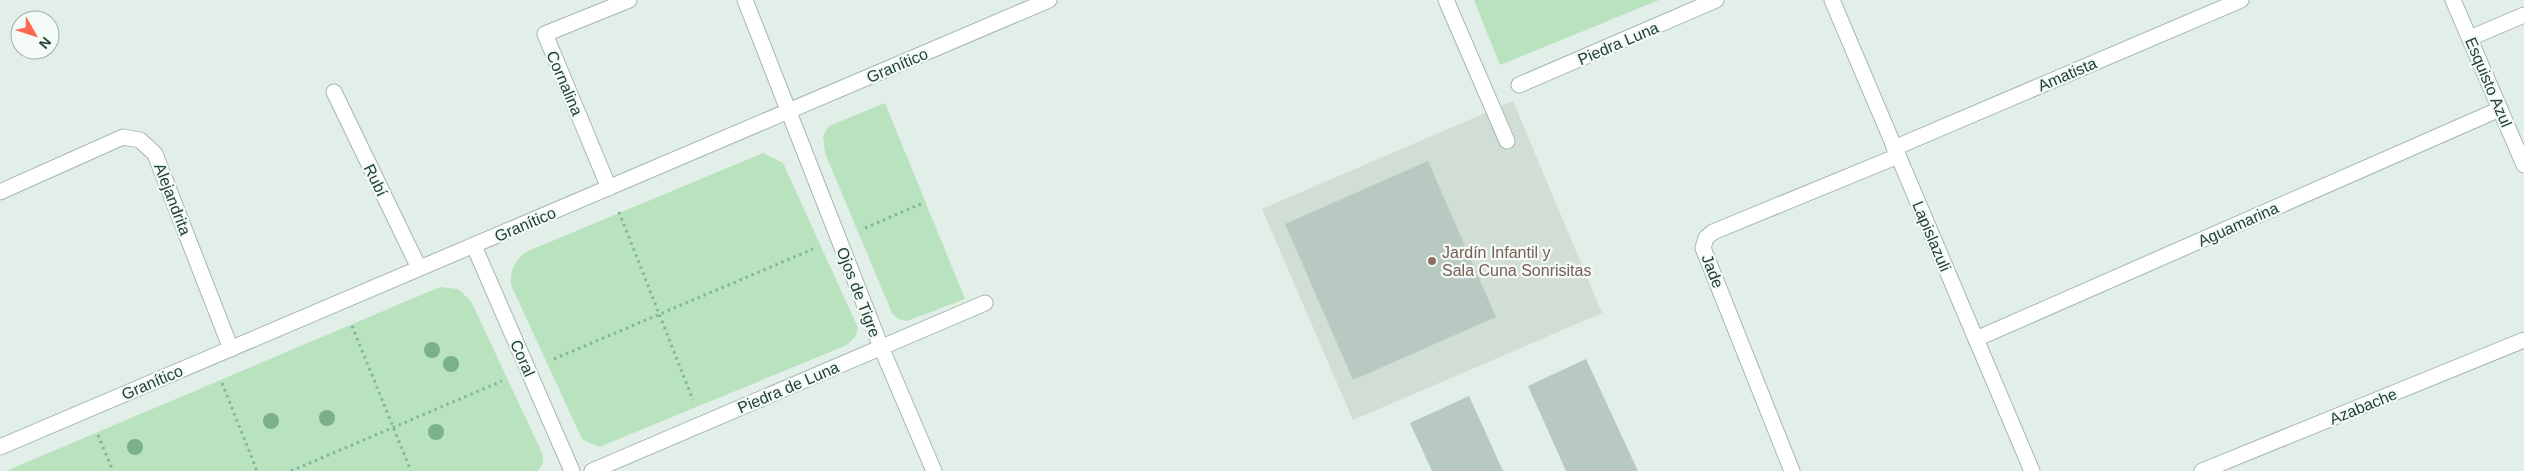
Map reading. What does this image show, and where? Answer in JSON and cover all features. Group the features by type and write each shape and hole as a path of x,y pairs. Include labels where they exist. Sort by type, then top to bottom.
{"street":[{"name":"Cornalina","path":"609,188 545,34 629,0"},
{"path":"745,0 789,111"},
{"name":"Granítico","path":"0,447 1049,0"},
{"path":"1446,0 1507,141"},
{"name":"Piedra Luna","path":"1519,85 1716,0"},
{"name":"Lapislazuli","path":"1832,0 2032,471"},
{"name":"Amatista","path":"1896,152 2241,0"},
{"name":"Esquisto Azul","path":"2453,0 2524,165"},
{"path":"2470,38 2524,15"},
{"name":"Rubí","path":"334,92 419,268"},
{"name":"Aguamarina","path":"1976,339 2500,109"},
{"name":"Ojos de Tigre","path":"789,111 880,348 934,471"},
{"name":"Alejandrita","path":"0,192 122,137 140,140 155,154 231,349"},
{"name":"Jade","path":"1792,471 1703,248 1706,238 1713,232 1896,152"},
{"name":"Coral","path":"474,246 572,471"},
{"name":"Piedra de Luna","path":"592,471 985,303"},
{"name":"Azabache","path":"2202,471 2524,340"}],"path":[{"path":"609,188 702,423"},
{"path":"291,471 922,203"},
{"path":"342,301 412,471"},
{"path":"211,358 256,471"},
{"path":"87,410 113,471"}],"shaded area":[{"name":"Jardín Infantil y Sala Cuna Sonrisitas","path":"1513,101 1602,313 1353,420 1262,209"}],"green space":[{"path":"1474,0 1659,0 1500,65"},
{"path":"885,103 965,299 907,321 898,319 892,313 825,153 823,136 829,126"},
{"path":"763,153 783,163 858,328 855,337 847,345 599,447 582,439 511,285 512,271 518,259 526,252"},
{"path":"440,287 458,289 471,301 543,455 543,463 538,471 6,471"}],"building":[{"path":"1428,161 1496,317 1353,380 1285,224"},
{"path":"1586,359 1638,471 1566,471 1528,386"},
{"path":"1469,396 1503,471 1432,471 1410,423"}],"place":[{"name":"Jardín Infantil y Sala Cuna Sonrisitas","path":"1432,261"}]}
